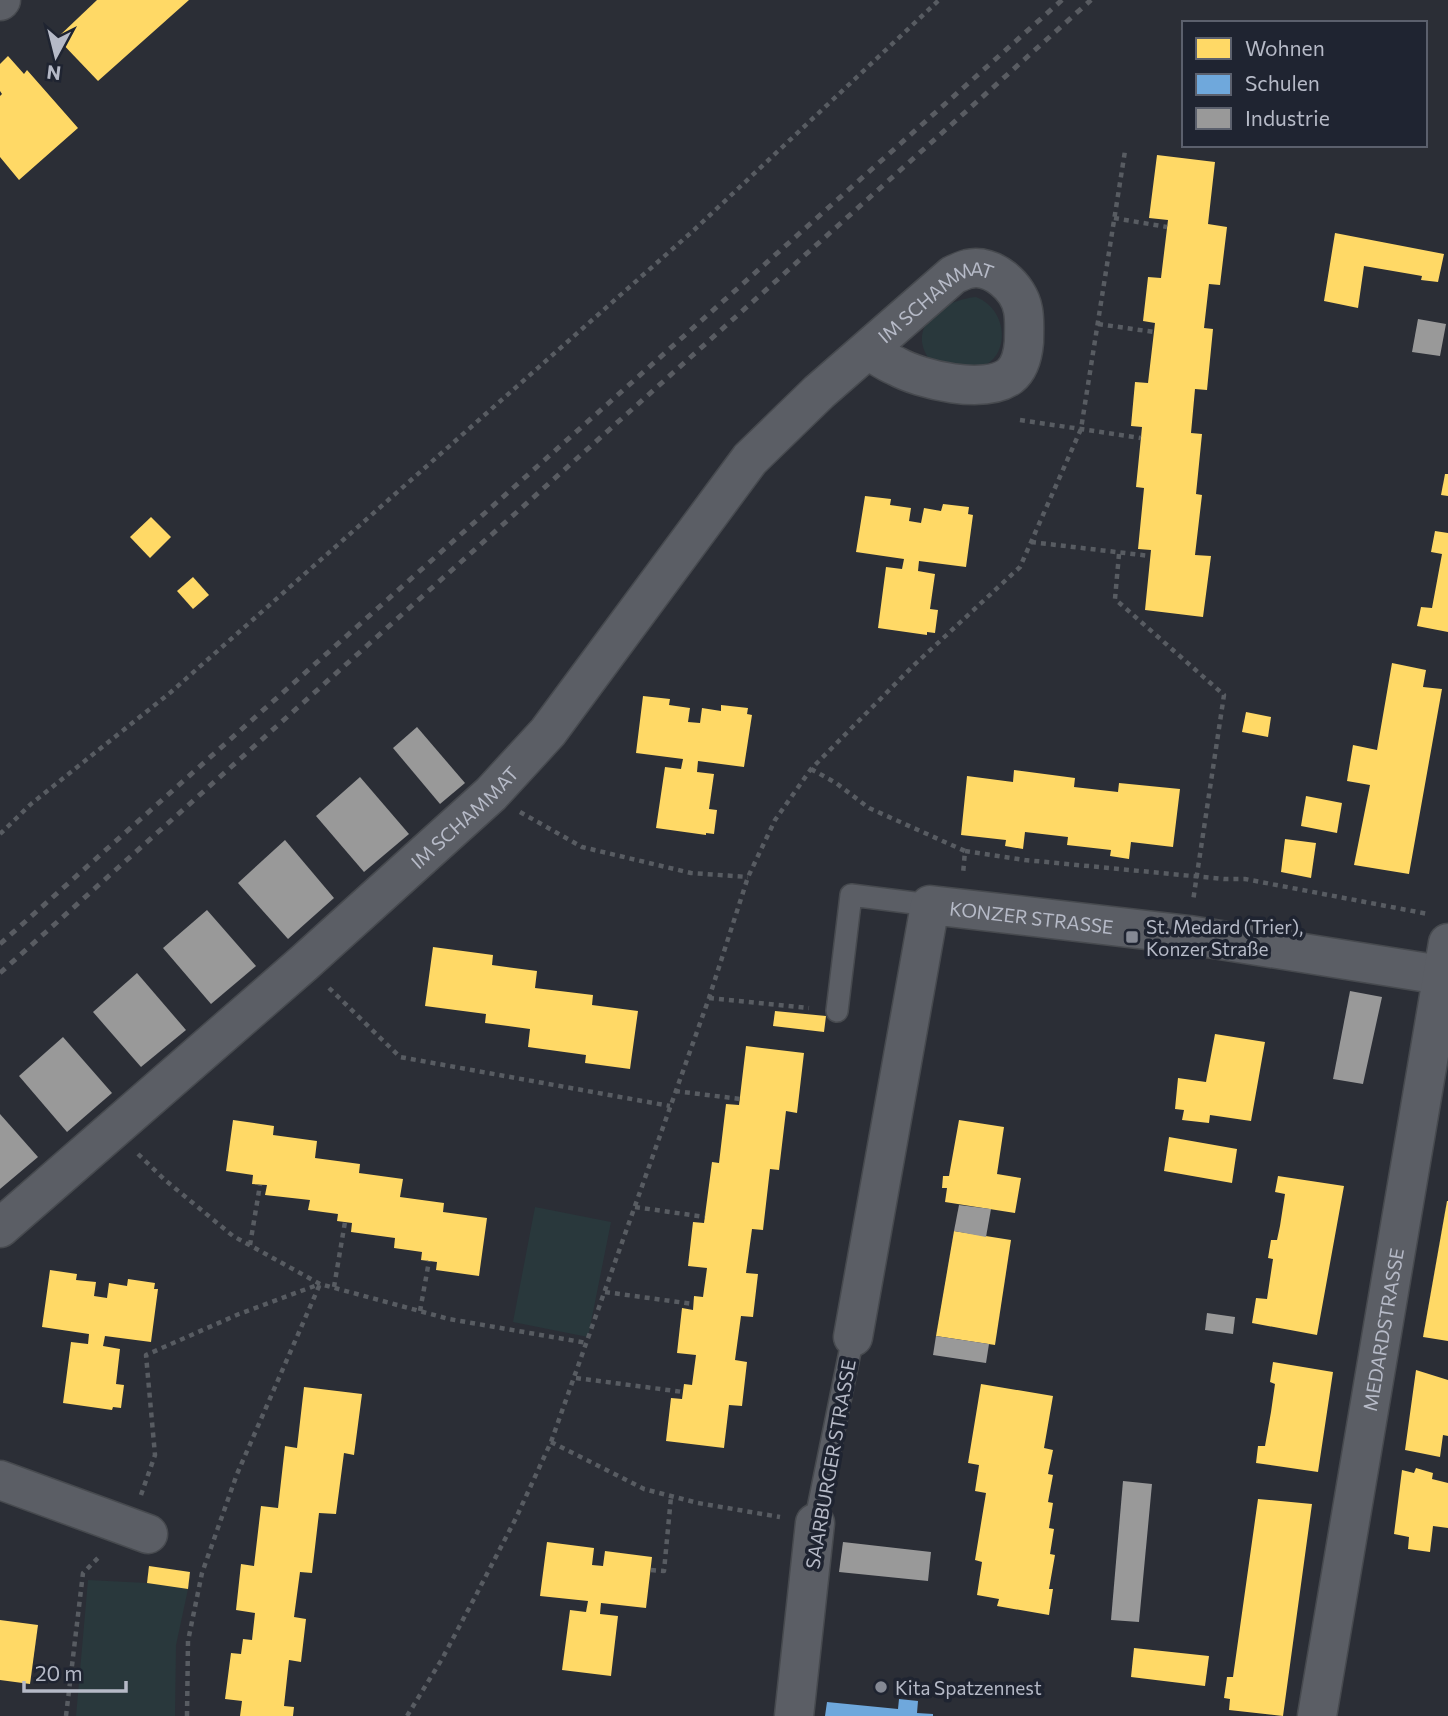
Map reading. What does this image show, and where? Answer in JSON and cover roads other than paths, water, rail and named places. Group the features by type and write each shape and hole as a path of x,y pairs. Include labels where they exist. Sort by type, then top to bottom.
{"street":[{"name":"IM SCHAMMAT","path":"0,1227 304,963 491,793 548,733 750,459 868,350"},
{"name":"KONZER STRASSE","path":"853,1337 945,906 1216,939 1441,945"},
{"name":"MEDARDSTRASSE","path":"1317,1716 1441,945"},
{"path":"0,1480 139,1530"},
{"name":"SAARBURGER STRASSE","path":"794,1716 815,1523"}],"lane":[{"path":"836,1011 851,895 945,906"},
{"name":"SAARBURGER STRASSE","path":"815,1523 853,1337"}],"railway":[{"path":"0,944 1062,0"},
{"path":"0,973 1091,0"}],"place":[{"name":"St. Medard (Trier), Konzer Straße","path":"1132,937"},
{"name":"Kita Spatzennest","path":"881,1687"}]}
